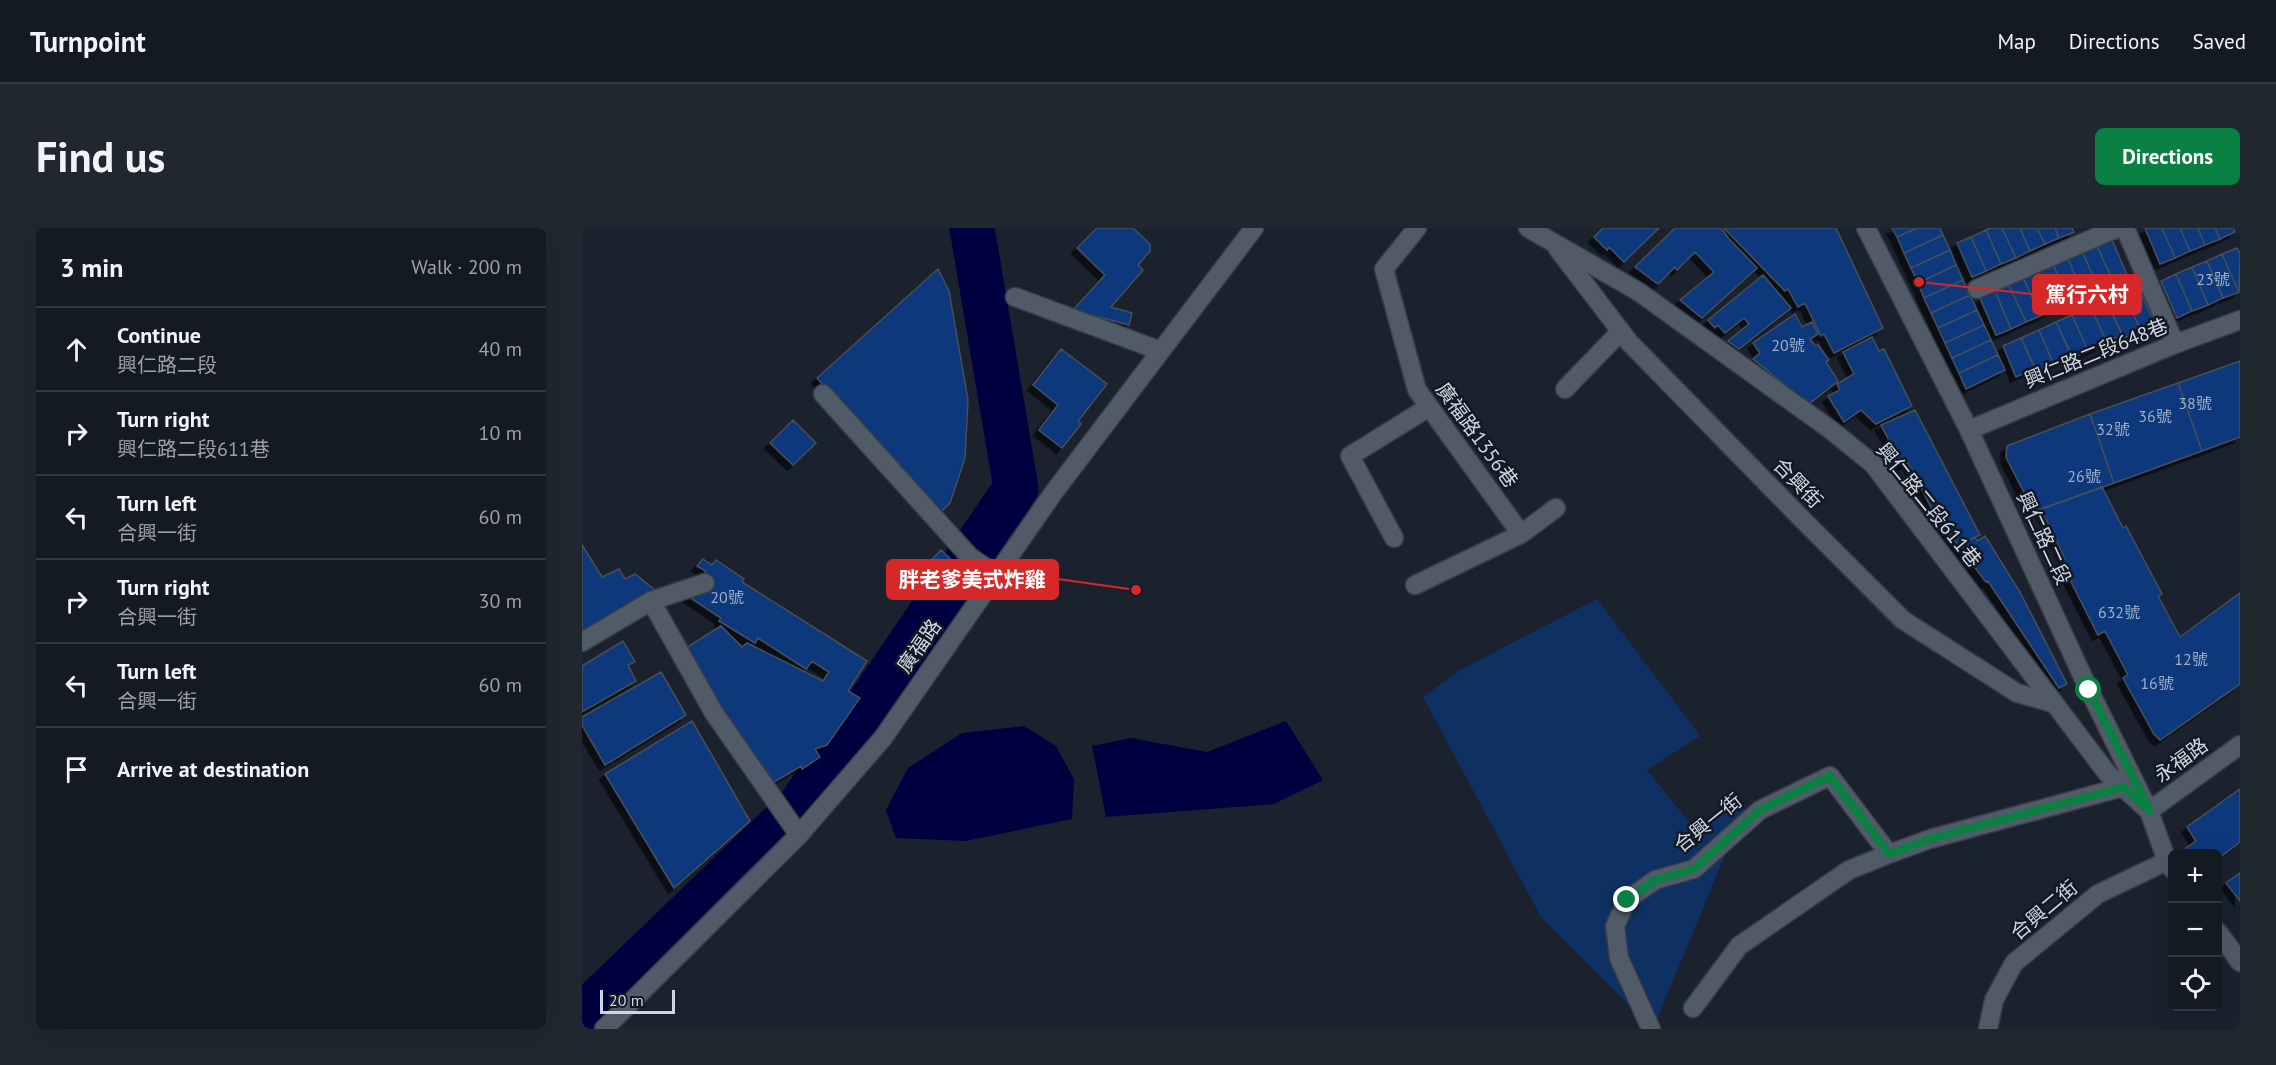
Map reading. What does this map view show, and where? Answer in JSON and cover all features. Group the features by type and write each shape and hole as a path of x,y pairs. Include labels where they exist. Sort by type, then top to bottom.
{"street":[{"name":"廣福路","path":"604,1029 798,833 884,738 1054,492 1254,228"},
{"name":"廣福路1356巷","path":"1418,228 1384,269 1417,390 1521,534"},
{"name":"興仁路二段611巷","path":"1528,228 1640,292 1830,430 1873,464 2107,773 2150,811"},
{"name":"興仁路二段","path":"1866,228 1969,430 2089,690 2150,811 2168,860"},
{"path":"1977,289 2118,228"},
{"path":"2125,228 2175,344"},
{"name":"合興街","path":"1554,243 1621,332 1783,501 1903,620 2017,693 2053,703"},
{"path":"1015,297 1161,351"},
{"name":"興仁路二段648巷","path":"1969,430 2175,344 2240,320"},
{"path":"1566,389 1621,332"},
{"path":"823,393 970,557 996,575"},
{"path":"1394,538 1350,456 1429,407"},
{"path":"1415,585 1521,534 1556,508"},
{"path":"582,642 651,601 705,583"},
{"path":"651,601 714,713 798,833"},
{"name":"永福路","path":"2150,811 2240,745"},
{"name":"合興一街","path":"1651,1029 1619,958 1616,926 1627,900 1655,880 1694,869 1760,810 1830,776 1889,854"},
{"path":"1693,1008 1739,946 1850,870 1930,839 2124,787"},
{"name":"合興二街","path":"1988,1029 1994,1000 2014,963 2098,894 2168,866"},
{"path":"2222,939 2240,962"}],"shaded area":[{"path":"1597,599 1700,736 1647,770 1694,828 1746,804 1653,1029 1541,917 1423,697 1460,670"},
{"path":"1286,721 1323,780 1274,804 1106,817 1092,746 1131,738 1207,752"},
{"path":"1024,726 1056,746 1074,779 1072,819 966,841 896,838 886,810 908,768 962,733"}],"building":[{"path":"1097,228 1133,228 1150,244 1150,251 1138,265 1143,270 1111,307 1132,313 1129,325 1073,310 1105,275 1077,248"},
{"path":"1603,228 1659,228 1624,262 1609,247 1607,250 1594,237"},
{"path":"1675,228 1721,228 1757,268 1702,318 1680,300 1714,272 1695,252 1677,270 1675,267 1658,284 1635,267"},
{"path":"1724,228 1836,228 1883,328 1834,353 1824,334 1821,336 1805,303 1798,307 1788,289 1785,291"},
{"path":"1892,228 1917,228 1897,237"},
{"path":"1917,228 1940,228 1943,235 1904,253 1897,237"},
{"path":"2002,228 2016,258 2001,264 1986,230"},
{"path":"2002,228 2020,228 2030,251 2016,258"},
{"path":"2020,228 2037,228 2045,244 2030,251"},
{"path":"2037,228 2055,228 2059,238 2045,244"},
{"path":"2055,228 2072,228 2074,232 2059,238"},
{"path":"2145,228 2162,228 2175,258 2160,264"},
{"path":"2162,228 2180,228 2190,251 2175,258"},
{"path":"2180,228 2198,228 2205,245 2190,251"},
{"path":"2198,228 2215,228 2220,239 2205,245"},
{"path":"2215,228 2233,228 2235,232 2220,239"},
{"path":"1986,230 2001,264 1986,271 1971,237"},
{"path":"1943,235 1950,250 1911,268 1904,253"},
{"path":"1971,237 1986,271 1972,277 1957,243"},
{"path":"2112,240 2128,277 2114,283 2097,246"},
{"path":"2097,246 2114,283 2099,290 2083,253"},
{"path":"2237,248 2240,254 2239,292 2222,254"},
{"path":"1950,250 1956,265 1918,283 1911,268"},
{"path":"2083,253 2099,290 2084,296 2068,259"},
{"path":"2222,254 2239,292 2223,298 2207,261"},
{"path":"2068,259 2084,296 2070,303 2054,266"},
{"path":"2207,261 2223,298 2208,305 2192,267"},
{"path":"1956,265 1963,280 1924,298 1918,283"},
{"path":"2054,266 2070,303 2055,309 2039,272"},
{"path":"2192,267 2208,305 2192,311 2176,274"},
{"path":"938,269 949,291 968,400 965,458 950,503 940,513 817,378"},
{"path":"2039,272 2055,309 2040,316 2024,279"},
{"path":"2176,274 2192,311 2177,318 2161,281"},
{"path":"1763,275 1791,308 1739,349 1728,341 1749,324 1744,318 1725,333 1718,325 1715,328 1708,320"},
{"path":"2024,279 2040,316 2026,322 2009,285"},
{"path":"1963,280 1970,295 1931,313 1924,298"},
{"path":"2009,285 2026,322 2011,329 1995,291"},
{"path":"2137,285 2155,324 2141,331 2123,292"},
{"path":"1995,291 2011,329 1996,335 1980,298"},
{"path":"2123,292 2141,331 2124,338 2106,300"},
{"path":"1970,295 1977,310 1938,328 1931,313"},
{"path":"2106,300 2122,335 2107,342 2090,306"},
{"path":"2090,306 2107,342 2088,351 2072,315"},
{"path":"1977,310 1984,325 1945,343 1938,328"},
{"path":"1795,314 1802,327 1812,322 1818,334 1810,339 1815,346 1818,345 1829,360 1826,362 1838,381 1809,404 1753,359 1760,353 1753,343"},
{"path":"2072,315 2088,351 2073,358 2056,322"},
{"path":"2056,322 2071,355 2053,363 2039,330"},
{"path":"1984,325 1991,340 1952,358 1945,343"},
{"path":"2039,330 2053,363 2036,371 2021,338"},
{"path":"1872,337 1879,351 1884,349 1912,406 1876,424 1861,410 1844,422 1828,396 1840,390 1837,384 1854,374 1843,352"},
{"path":"2021,338 2035,368 2016,377 2003,346"},
{"path":"1991,340 1998,355 1959,373 1952,358"},
{"path":"1061,349 1107,384 1078,421 1081,424 1062,448 1039,430 1058,405 1033,385"},
{"path":"1998,355 2005,370 1966,389 1959,373"},
{"path":"2240,361 2240,437 2202,451 2178,383"},
{"path":"2178,383 2202,451 2114,483 2090,414"},
{"path":"1915,410 1980,535 1958,545 1937,519 1908,463 1902,465 1881,425"},
{"path":"2090,414 2114,483 2034,512 2006,457 2007,446"},
{"path":"793,420 816,443 793,465 770,443"},
{"path":"2102,487 2123,528 2126,526 2162,594 2158,596 2180,637 2240,593 2240,684 2160,740 2154,734 2123,678 2128,675 2105,631 2098,635 2061,562 2065,559 2041,509"},
{"path":"1985,536 2020,592 2067,684 2059,688 1988,581 1986,582 1958,545 1975,537 1977,541"},
{"path":"582,545 602,577 619,569 625,579 635,574 656,591 582,636"},
{"path":"941,550 956,564 931,591 916,576"},
{"path":"703,559 712,565 716,560 744,579 742,582 867,661 848,691 860,698 827,745 815,749 820,757 802,769 801,766 769,785 686,648 721,626 742,647 747,643 823,681 829,672 812,661 806,669 758,638 755,643 719,621 721,618 689,597 706,571 697,566"},
{"path":"623,641 635,662 628,665 636,681 582,712 582,666"},
{"path":"661,672 686,715 605,765 582,725 582,717"},
{"path":"692,721 750,821 674,888 605,774"},
{"path":"2240,789 2240,842 2222,856 2222,849 2187,849 2196,841 2187,827"},
{"path":"2240,873 2240,901 2226,883"}],"waterway":[{"path":"582,1016 800,806 1016,488 972,228"}],"place":[{"name":"篤行六村","path":"1919,282"},
{"name":"胖老爹美式炸雞","path":"1136,590"}],"route":[{"path":"1627,900 1655,880 1694,869 1760,810 1830,776 1889,854 1930,839 2124,787 2150,811 2089,690"}]}
